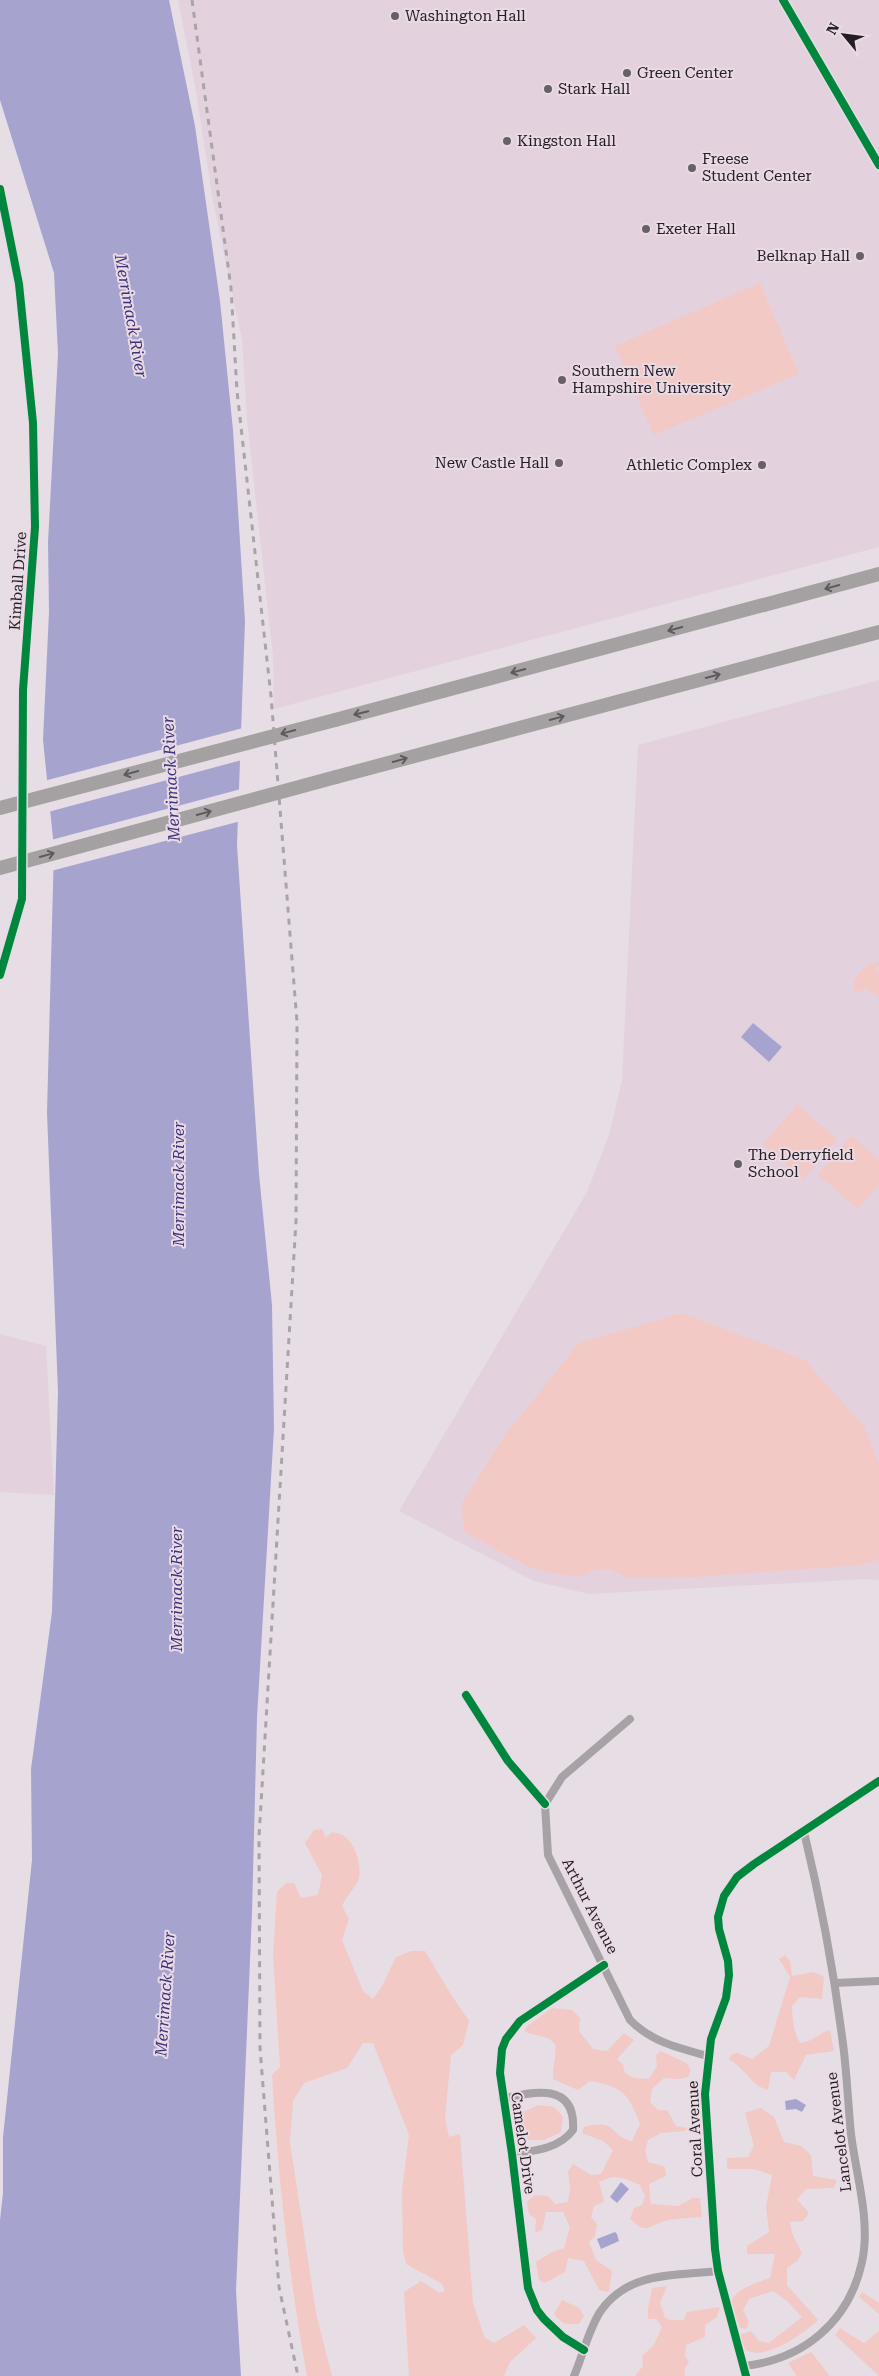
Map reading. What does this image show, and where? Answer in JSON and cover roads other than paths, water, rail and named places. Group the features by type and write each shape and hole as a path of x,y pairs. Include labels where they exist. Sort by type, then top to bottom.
{"highway":[{"path":"0,808 879,574"},
{"path":"0,868 879,632"}],"street":[{"path":"783,0 879,165"},
{"name":"Kimball Drive","path":"0,189 19,284 33,423 35,527 23,690 22,900 0,975"},
{"path":"466,1695 508,1761 545,1804 562,1777 630,1719"},
{"name":"Coral Avenue","path":"746,2376 718,2271 714,2248 705,2094 711,2039 726,1998 729,1975 728,1961 719,1929 718,1917 724,1896 736,1877 879,1781"},
{"name":"Arthur Avenue","path":"545,1804 548,1855 630,2020 643,2032 660,2042 708,2056"},
{"name":"Lancelot Avenue","path":"743,2366 758,2364 790,2354 818,2338 840,2313 863,2262 865,2239 863,2216 835,1984 821,1903 804,1832"},
{"name":"Camelot Drive","path":"584,2350 552,2328 537,2310 532,2299 526,2277 512,2154 502,2099 500,2061 502,2049 512,2029 537,2009 604,1965"},
{"path":"835,1984 879,1981"},
{"path":"502,2099 522,2094 550,2092 562,2097 570,2107 573,2119 573,2130 559,2143 534,2151 512,2154"},
{"path":"574,2376 600,2312 625,2287 646,2279 718,2271"}],"water":[{"name":"Merrimack River","path":"0,0 169,0 195,126 220,301 233,430 245,621 237,845 259,1174 272,1305 274,1428 257,1718 252,1913 236,2291 241,2376 0,2376 0,2220 3,2193 3,2137 32,1860 31,1769 52,1612 58,1392 47,1113 54,848 43,740 49,612 48,542 58,354 54,273 0,100"},
{"path":"753,1023 782,1047 769,1062 741,1037"},
{"path":"796,2099 806,2105 802,2112 796,2109 786,2110 785,2101"},
{"path":"621,2182 629,2189 617,2203 610,2197"},
{"path":"615,2232 619,2241 601,2249 597,2239"}],"railway":[{"path":"192,0 231,288 237,391 271,696 297,1022 296,1221 259,1837 260,2048 279,2287 298,2376"}],"place":[{"name":"Washington Hall","path":"395,16"},
{"name":"Green Center","path":"627,73"},
{"name":"Stark Hall","path":"548,89"},
{"name":"Kingston Hall","path":"507,141"},
{"name":"Freese Student Center","path":"692,168"},
{"name":"Exeter Hall","path":"646,229"},
{"name":"Belknap Hall","path":"860,256"},
{"name":"Southern New Hampshire University","path":"562,380"},
{"name":"New Castle Hall","path":"559,463"},
{"name":"Athletic Complex","path":"762,465"},
{"name":"The Derryfield School","path":"738,1164"}]}
